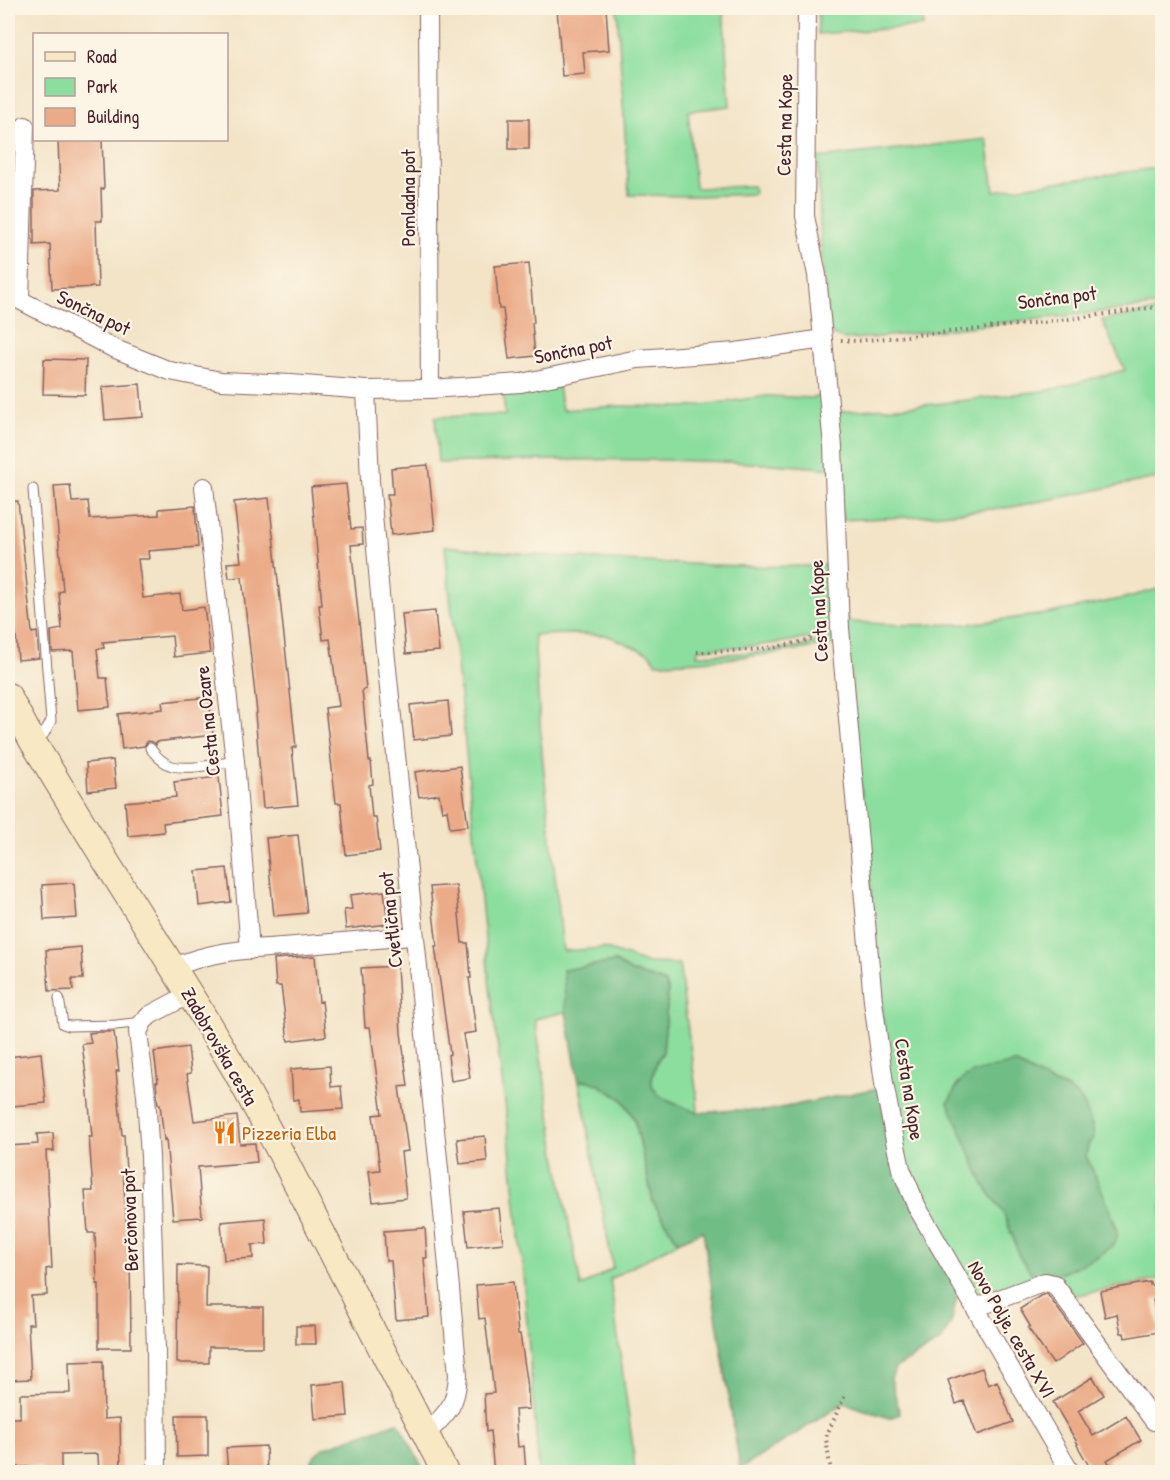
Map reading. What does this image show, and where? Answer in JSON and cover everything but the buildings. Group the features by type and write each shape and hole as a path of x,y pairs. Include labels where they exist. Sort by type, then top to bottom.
{"main road":[{"name":"Zadobrovška cesta","path":"8,696 33,742 236,1071 283,1157 445,1473"}],"street":[{"name":"Pomladna pot","path":"428,8 430,388"},
{"name":"Cesta na Kope","path":"807,8 805,216 817,275 834,447 840,628 873,1000 884,1083 901,1169 916,1207"},
{"path":"14,297 25,126"},
{"name":"Sončna pot","path":"14,297 113,348 170,371 220,381 366,390 520,383 638,359 736,352 823,339"},
{"name":"Cvetlična pot","path":"366,390 373,514 458,1375 453,1404 425,1434"},
{"name":"Cesta na Ozare","path":"204,488 235,761 250,950"},
{"path":"173,968 205,956 250,950 414,936"},
{"path":"143,1022 150,1015 189,994"},
{"name":"Berčonova pot","path":"143,1022 138,1032 146,1095 150,1157 157,1473"},
{"name":"Novo Polje, cesta XVI","path":"916,1207 1070,1473"},
{"path":"975,1308 1045,1282 1054,1284 1154,1421"}],"lane":[{"path":"33,489 51,721 44,734 33,742"},
{"path":"150,748 158,758 171,765 186,767 235,761"},
{"path":"59,998 63,1024 69,1026 143,1022"}],"path":[{"name":"Sončna pot","path":"823,339 856,341 923,335 1162,306"},
{"path":"697,652 792,644 812,640 840,628"},
{"path":"831,1473 825,1439 846,1393"}],"green space":[{"path":"617,8 723,8 730,106 688,111 695,188 753,186 754,194 629,195"},
{"path":"818,8 923,8 923,26 818,34"},
{"path":"987,139 994,191 1162,167 1162,305 871,338 843,339 833,335 829,329 821,248 818,158"},
{"path":"1162,310 1162,477 1012,507 911,517 842,520 837,412 935,404 1050,390 1125,370 1102,320"},
{"path":"557,381 562,410 618,406 689,407 767,396 812,398 825,395 831,469 684,460 438,463 435,417 505,415 503,391"},
{"path":"445,546 677,564 802,566 833,564 834,624 811,638 755,646 698,649 697,655 748,653 802,646 834,634 835,644 746,657 656,663 650,654 606,635 534,635 542,753 563,951 604,948 646,963 679,964 697,1097 698,1113 668,1101 652,1087 657,1061 663,1052 668,992 665,983 632,972 615,962 564,970 566,1012 535,1019 558,1166 581,1287 613,1268 579,1081 590,1081 607,1089 622,1100 629,1109 635,1120 653,1202 678,1242 610,1279 635,1472 539,1472 523,1273 507,1118 490,988"},
{"path":"1162,588 1162,1279 1073,1296 1057,1275 1098,1256 1115,1222 1086,1156 1088,1145 1069,1089 1052,1083 1015,1063 958,1083 953,1094 984,1185 1003,1212 1019,1256 1036,1279 984,1299 973,1295 908,1175 888,1073 845,615 851,622 902,625 967,624 1046,614"},
{"path":"615,962 632,972 665,983 668,992 663,1052 657,1061 652,1087 668,1101 698,1113 734,1110 766,1111 879,1088 894,1164 959,1292 952,1321 941,1341 895,1368 891,1379 900,1414 889,1418 844,1403 740,1469 703,1231 678,1242 653,1202 635,1120 628,1108 623,1100 598,1084 586,1080 579,1081 577,1073 566,1012 563,970"},
{"path":"1015,1063 1068,1089 1084,1104 1094,1136 1088,1145 1086,1156 1117,1231 1114,1243 1101,1254 1056,1275 1036,1279 1019,1256 1003,1212 984,1185 948,1102 957,1086 966,1077 979,1071"},
{"path":"398,1422 425,1472 309,1472 313,1458 323,1448"}],"place":[{"name":"Pizzeria Elba","path":"224,1132"}]}
